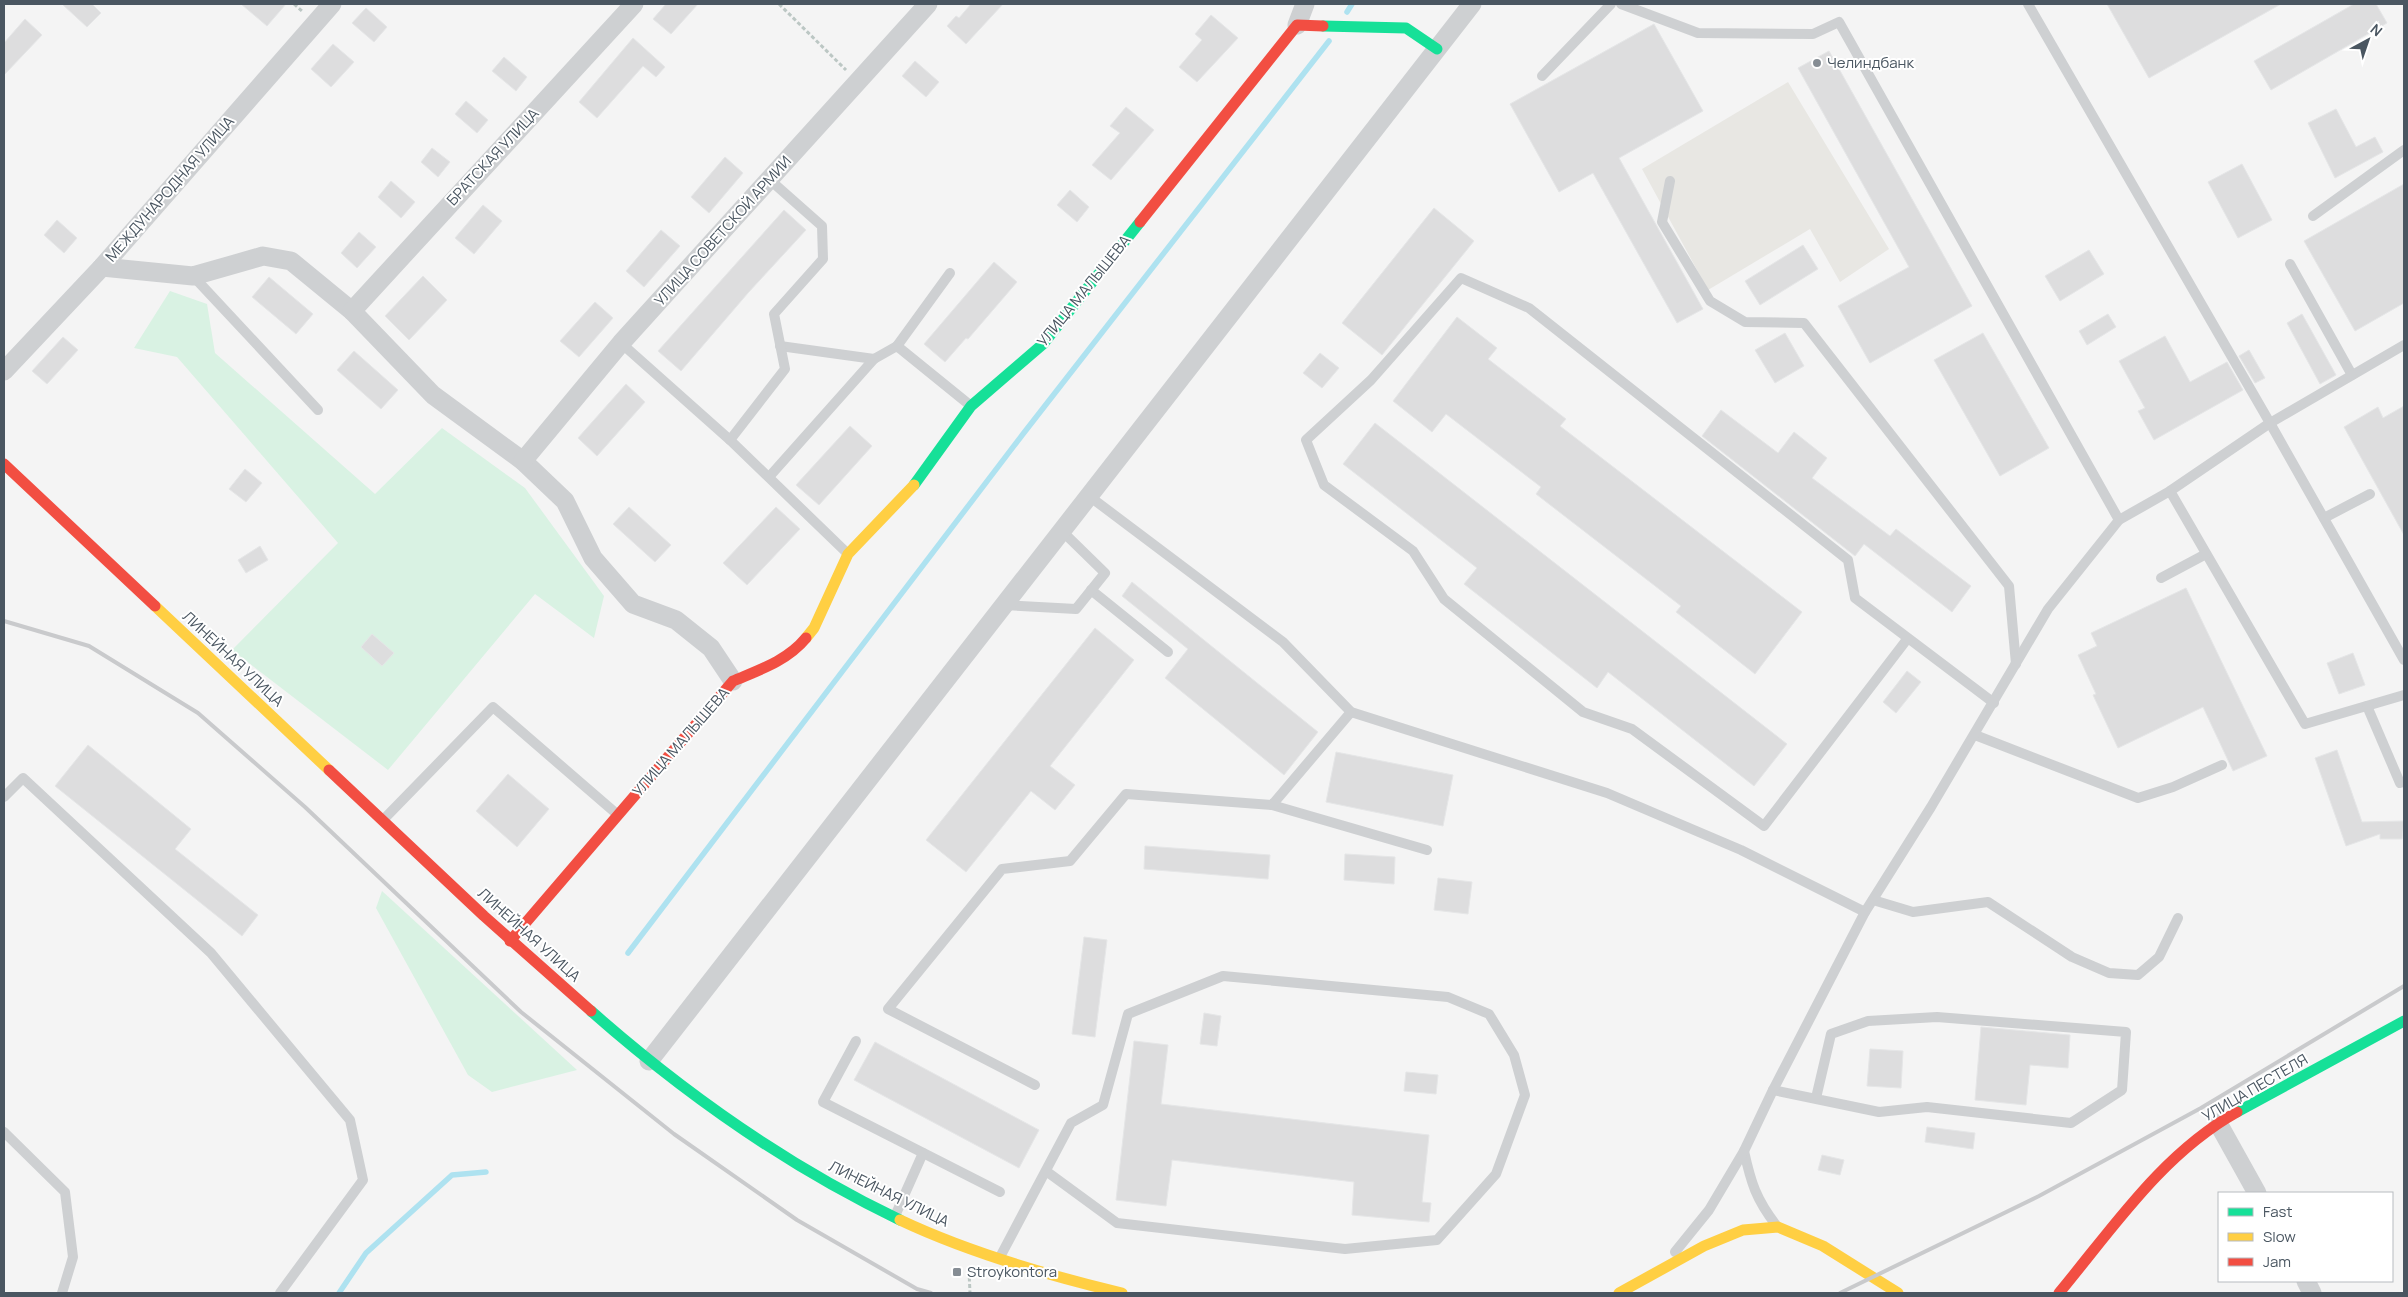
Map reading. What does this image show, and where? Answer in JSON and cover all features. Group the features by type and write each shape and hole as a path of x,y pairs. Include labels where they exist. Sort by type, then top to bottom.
{"main road":[{"path":"1297,25 1406,28 1437,49"},
{"name":"УЛИЦА МАЛЫШЕВА","path":"510,941 733,681 772,665 800,645 814,628 848,554 917,482 971,406 1043,344 1297,25"},
{"name":"ЛИНЕЙНАЯ УЛИЦА","path":"4,464 510,941 649,1061 703,1102 838,1188 894,1216 999,1260 1065,1280 1122,1293"},
{"name":"УЛИЦА ПЕСТЕЛЯ","path":"2059,1293 2165,1165 2218,1123 2404,1021"},
{"path":"1619,1293 1704,1246 1743,1230 1778,1227 1823,1246 1898,1293"}],"street":[{"name":"МЕЖДУНАРОДНАЯ УЛИЦА","path":"4,371 102,267 332,4"},
{"name":"БРАТСКАЯ УЛИЦА","path":"352,311 634,4"},
{"name":"УЛИЦА СОВЕТСКОЙ АРМИИ","path":"523,461 621,343 928,4"},
{"path":"1297,25 1305,4"},
{"path":"649,1061 1472,4"},
{"path":"102,267 193,276 264,256 291,261 352,311 433,395 523,461 565,501 593,558 634,604 676,620 711,648 733,681"},
{"path":"2218,1123 2256,1192"}],"lane":[{"path":"1542,76 1611,4"},
{"path":"1621,4 1698,33 1813,34 1840,22 2119,520"},
{"path":"2028,4 2270,422 2404,660"},
{"path":"2313,216 2404,150"},
{"path":"730,440 785,369 774,314 823,259 822,226 770,180"},
{"path":"1670,181 1662,222 1710,301 1745,322 1804,323 2009,586 2016,664"},
{"path":"2290,264 2352,375"},
{"path":"769,477 874,359 897,346 950,273"},
{"path":"193,276 318,410"},
{"path":"1908,638 1764,826 1632,728 1583,712 1444,599 1413,552 1324,485 1306,440 1370,380 1461,278 1529,308 1848,560 1856,598 1994,703"},
{"path":"621,343 730,440 848,554"},
{"path":"1660,1270 1709,1210 1744,1151 1773,1090 1865,912 1975,735 2048,609 2119,520 2170,491 2270,422 2404,345"},
{"path":"780,346 874,359"},
{"path":"897,346 971,406"},
{"path":"2170,491 2306,724 2404,695"},
{"path":"2324,518 2370,494"},
{"path":"1089,496 1283,642 1351,712 1607,793 1741,850 1865,912"},
{"path":"1004,605 1076,609 1105,573 1062,531"},
{"path":"2161,578 2206,554"},
{"path":"1091,590 1168,652"},
{"path":"2367,706 2400,783 2404,782"},
{"path":"382,820 493,707 618,815"},
{"path":"1272,805 1351,712"},
{"path":"1975,735 2138,798 2173,787 2222,765"},
{"path":"4,798 23,778 31,785 211,953 350,1120 363,1180 280,1293"},
{"path":"1035,1086 888,1009 1002,869 1070,861 1126,794 1272,805 1427,850"},
{"path":"1873,900 1913,912 1988,902 2072,957 2109,973 2138,975 2159,957 2178,918"},
{"path":"999,1260 1071,1123 1103,1105 1128,1014 1223,976 1448,997 1489,1014 1514,1055 1525,1095 1496,1174 1437,1240 1345,1249 1117,1223 1046,1171"},
{"path":"1773,1090 1879,1112 1927,1107 2071,1123 2122,1090 2126,1032 1937,1017 1868,1021 1832,1034 1816,1098"},
{"path":"856,1041 823,1102 1000,1192"},
{"path":"4,1132 65,1192 73,1257 62,1293"},
{"path":"1744,1151 1751,1184 1761,1205 1778,1227"},
{"path":"894,1216 923,1153"}],"path":[{"path":"779,4 858,81"}],"shaded area":[{"path":"1788,82 1889,249 1840,282 1810,229 1708,290 1642,169"}],"green space":[{"path":"170,291 207,304 215,353 375,494 442,428 525,488 604,596 594,638 535,594 388,770 232,650 338,543 177,357 134,348"},
{"path":"382,891 577,1070 492,1092 468,1075 376,908"}],"building":[{"path":"62,4 92,4 101,13 87,27"},
{"path":"241,4 286,4 267,26"},
{"path":"666,4 698,4 671,34 653,19"},
{"path":"971,4 1003,4 966,44 947,26 956,16 959,18"},
{"path":"2107,4 2281,4 2149,78"},
{"path":"2354,4 2376,4 2387,23 2271,90 2254,61"},
{"path":"366,8 387,27 374,42 352,23"},
{"path":"1211,15 1238,38 1197,82 1179,67 1202,40 1195,34"},
{"path":"25,19 42,35 4,75 4,43"},
{"path":"1654,24 1703,111 1619,158 1703,309 1677,323 1593,173 1559,192 1510,104"},
{"path":"633,38 665,67 656,77 643,66 597,118 579,102"},
{"path":"333,44 354,62 331,87 311,69"},
{"path":"1829,51 1972,306 1870,363 1838,306 1909,267 1798,68"},
{"path":"504,57 527,77 516,91 492,71"},
{"path":"915,61 939,82 926,97 902,76"},
{"path":"466,101 488,120 477,133 455,114"},
{"path":"1126,107 1154,130 1111,180 1092,165 1120,133 1110,126"},
{"path":"2336,109 2356,147 2375,137 2383,152 2335,178 2308,123"},
{"path":"432,148 450,162 438,177 421,162"},
{"path":"725,157 743,173 709,213 691,197"},
{"path":"2242,164 2272,220 2238,238 2208,182"},
{"path":"391,181 415,202 401,218 378,197"},
{"path":"2404,184 2404,303 2355,331 2304,241"},
{"path":"1070,190 1089,207 1077,222 1057,205"},
{"path":"483,205 502,221 474,254 455,238"},
{"path":"1434,208 1474,241 1382,355 1342,323"},
{"path":"784,210 806,230 748,293 681,371 658,351"},
{"path":"57,220 77,238 64,253 44,235"},
{"path":"661,230 680,246 644,287 626,271"},
{"path":"359,232 376,247 357,268 341,253"},
{"path":"1803,245 1818,269 1760,305 1745,281"},
{"path":"2089,250 2104,274 2060,301 2045,276"},
{"path":"994,262 1017,282 968,339 966,338 945,362 924,344"},
{"path":"423,276 447,300 409,340 385,316"},
{"path":"269,277 313,314 296,334 252,297"},
{"path":"595,302 613,318 579,357 560,341"},
{"path":"2108,314 2116,327 2087,345 2079,331"},
{"path":"2302,314 2336,375 2320,384 2287,323"},
{"path":"1457,317 1497,348 1488,359 1566,419 1560,426 1802,612 1755,674 1676,612 1681,606 1536,494 1541,487 1446,414 1432,432 1393,401"},
{"path":"1785,333 1804,366 1775,383 1755,350"},
{"path":"1983,333 2049,448 2000,476 1934,360"},
{"path":"2165,336 2190,382 2227,362 2243,390 2154,440 2138,411 2145,408 2119,361"},
{"path":"63,337 78,350 47,384 32,371"},
{"path":"2249,350 2265,378 2255,383 2239,356"},
{"path":"354,351 398,390 381,409 337,370"},
{"path":"1320,353 1339,368 1322,388 1303,373"},
{"path":"626,384 645,402 597,456 578,438"},
{"path":"2404,406 2404,535 2344,427 2378,407 2383,418"},
{"path":"1721,410 1778,453 1794,432 1827,458 1812,478 1890,536 1896,529 1971,586 1952,612 1864,544 1855,556 1702,436"},
{"path":"1375,423 1787,744 1754,786 1608,672 1597,688 1464,584 1477,568 1343,464"},
{"path":"850,426 872,446 819,505 796,485"},
{"path":"245,469 262,483 246,502 229,489"},
{"path":"629,507 671,545 655,562 613,524"},
{"path":"776,507 800,529 747,585 723,563"},
{"path":"260,546 268,560 246,573 238,560"},
{"path":"1132,582 1318,732 1284,775 1165,678 1188,649 1122,596"},
{"path":"2186,588 2267,756 2233,771 2203,707 2118,748 2093,695 2096,694 2078,655 2097,646 2091,633"},
{"path":"1095,628 1134,660 1050,766 1075,785 1055,810 1031,791 966,872 926,840"},
{"path":"372,634 394,653 382,666 361,647"},
{"path":"2353,653 2365,685 2339,694 2327,663"},
{"path":"1907,671 1921,682 1896,713 1883,702"},
{"path":"88,745 191,829 175,849 258,915 242,936 55,786"},
{"path":"2337,750 2362,822 2404,821 2402,839 2380,839 2380,834 2346,846 2315,758"},
{"path":"1336,752 1453,775 1443,826 1326,802"},
{"path":"508,774 549,809 517,847 476,811"},
{"path":"1145,846 1270,855 1268,879 1144,869"},
{"path":"1345,854 1395,857 1394,884 1344,880"},
{"path":"1438,878 1472,882 1468,914 1434,910"},
{"path":"1084,937 1107,940 1095,1037 1072,1034"},
{"path":"1204,1013 1221,1016 1217,1046 1200,1044"},
{"path":"1981,1027 2070,1035 2068,1068 2030,1065 2026,1105 1975,1100"},
{"path":"1134,1041 1168,1045 1161,1104 1429,1135 1422,1202 1431,1203 1429,1222 1352,1215 1354,1182 1172,1160 1166,1206 1116,1200"},
{"path":"875,1042 1039,1130 1019,1168 854,1080"},
{"path":"1870,1049 1903,1051 1901,1088 1867,1086"},
{"path":"1406,1072 1438,1075 1436,1094 1404,1091"},
{"path":"1927,1127 1975,1133 1973,1149 1925,1142"},
{"path":"1822,1155 1844,1160 1840,1175 1818,1170"}],"waterway":[{"path":"1347,12 1352,4"},
{"path":"628,953 1023,434 1329,41"},
{"path":"339,1293 366,1253 452,1175 486,1172"}],"railway":[{"path":"4,621 89,646 198,713 305,807 521,1012 674,1134 797,1220 917,1289 931,1293"},
{"path":"1840,1293 2039,1196 2201,1108 2404,986"}],"traffic: fast":[{"path":"1323,26 1406,28 1437,49"},
{"path":"914,485 971,406 1043,344 1140,222"},
{"path":"591,1011 663,1071 738,1126 817,1176 900,1220"},
{"path":"2237,1112 2404,1021"}],"traffic: slow":[{"path":"806,638 814,628 848,554 914,485"},
{"path":"155,606 329,770"},
{"path":"900,1220 981,1253 1065,1279 1122,1293"},
{"path":"1619,1293 1704,1246 1743,1230 1778,1227 1823,1246 1898,1293"}],"traffic: jam":[{"path":"1140,222 1297,25 1323,26"},
{"path":"4,464 155,606"},
{"path":"510,941 733,681 763,669 781,659 806,638"},
{"path":"329,770 484,916 591,1011"},
{"path":"2059,1293 2119,1218 2162,1171 2210,1129 2237,1112"}],"place":[{"name":"Челиндбанк","path":"1817,63"},
{"name":"Stroykontora","path":"957,1272"}]}
